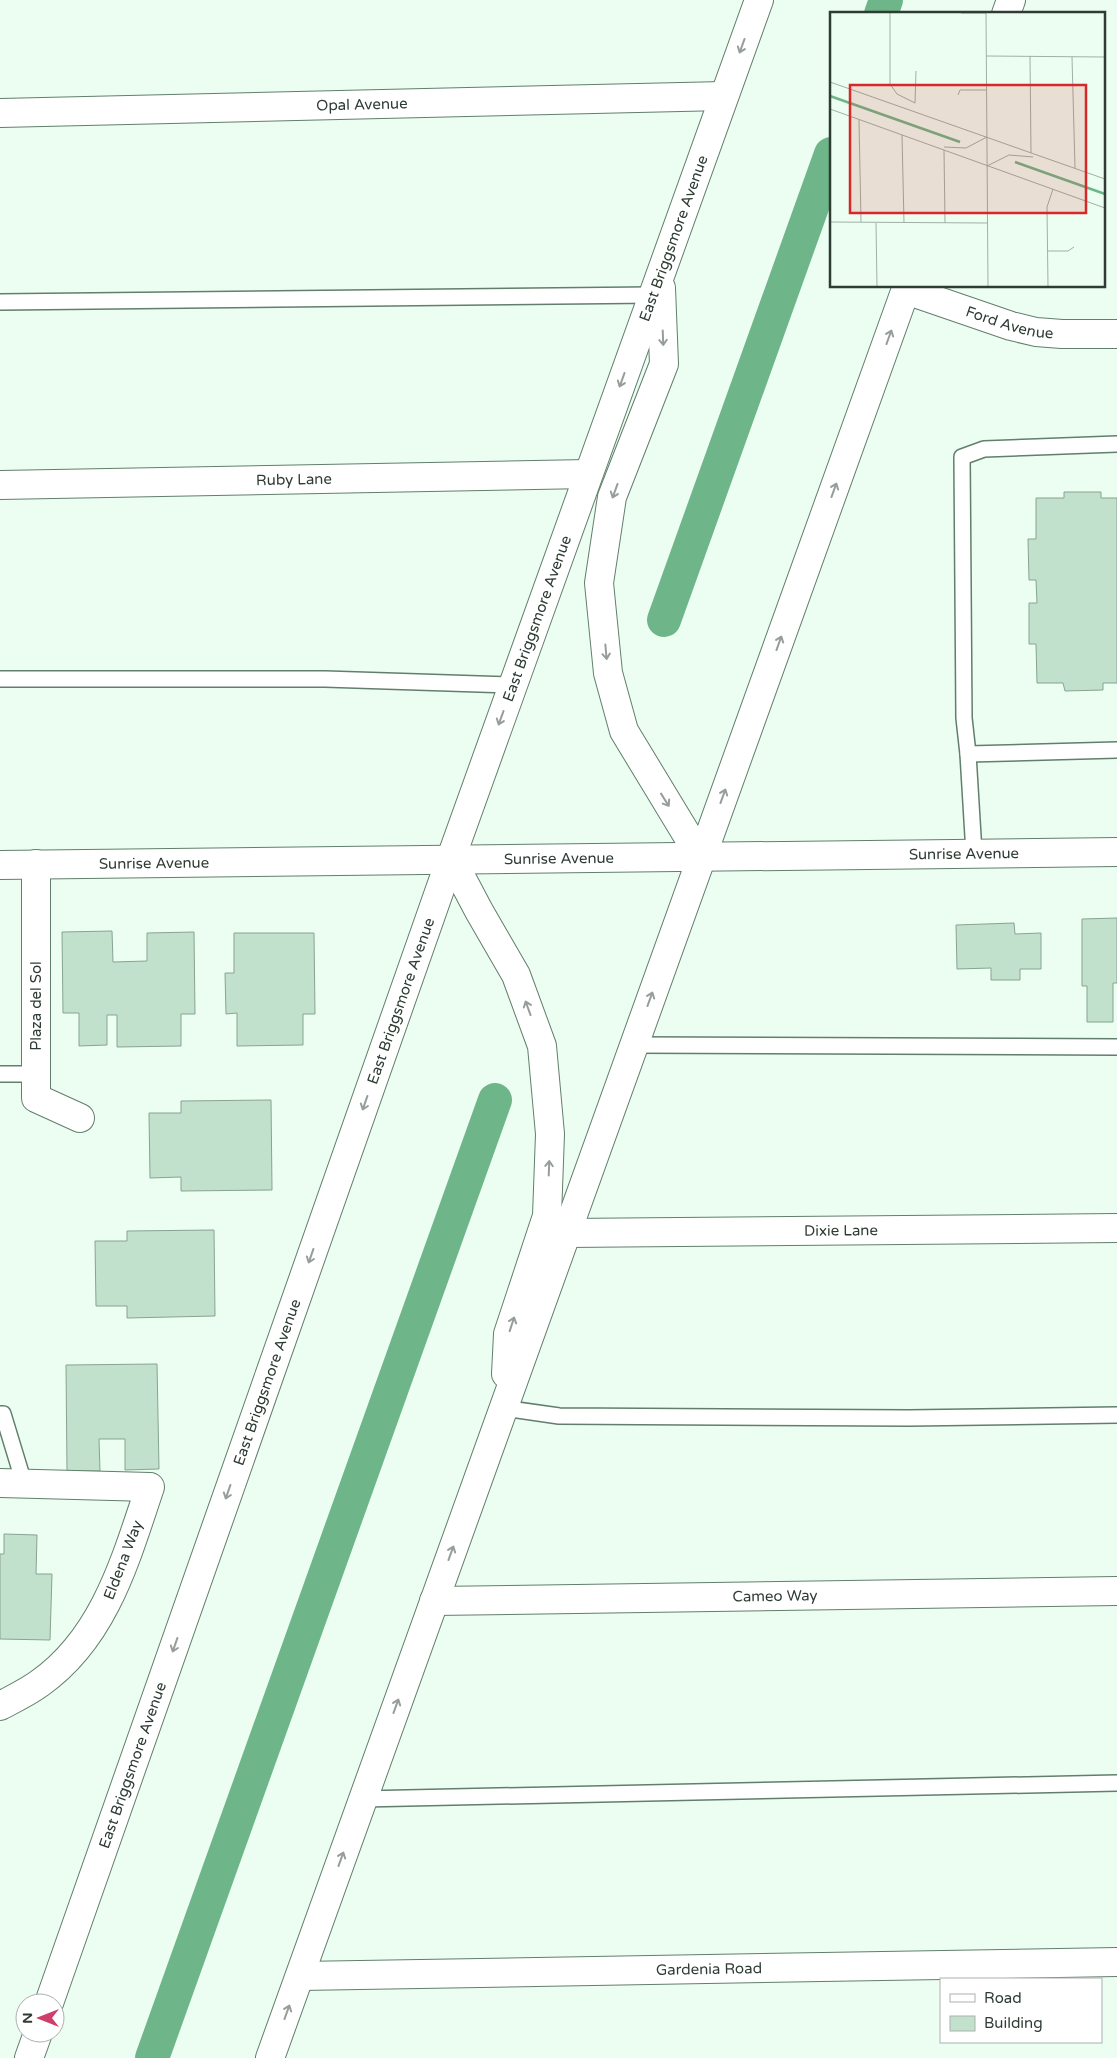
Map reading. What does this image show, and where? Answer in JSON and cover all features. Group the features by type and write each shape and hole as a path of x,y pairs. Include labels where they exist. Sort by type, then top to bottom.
{"street":[{"name":"East Briggsmore Avenue","path":"53,1993 451,858 759,0"},
{"path":"1007,12 1011,0"},
{"name":"Opal Avenue","path":"0,113 724,96"},
{"path":"657,283 664,364 612,497 599,583 608,673 624,731 701,858"},
{"path":"270,2058 907,288"},
{"name":"Ford Avenue","path":"907,288 1011,326 1036,332 1117,334"},
{"name":"Ruby Lane","path":"0,485 588,474"},
{"name":"Sunrise Avenue","path":"0,865 451,858 701,858 1117,852"},
{"path":"451,858 516,974 542,1046 549,1124 547,1216 508,1334 503,1408"},
{"name":"Plaza del Sol","path":"36,864 36,1098 80,1118"},
{"name":"Dixie Lane","path":"566,1233 1117,1228"},
{"name":"Eldena Way","path":"0,1706 40,1683 62,1664 78,1646 107,1605 124,1566 150,1487 12,1483"},
{"name":"Cameo Way","path":"434,1601 1117,1591"},
{"name":"Gardenia Road","path":"300,1976 1117,1962"},
{"path":"29,2058 34,2043"}],"lane":[{"path":"0,302 657,283"},
{"path":"974,853 964,718 962,457 984,449 1117,444"},
{"path":"0,679 325,679 513,685"},
{"path":"968,754 1117,750"},
{"path":"634,1045 1117,1047"},
{"path":"0,1074 36,1074"},
{"path":"503,1408 559,1416 909,1418 1117,1416"},
{"path":"0,1414 3,1414 12,1483"},
{"path":"362,1800 1117,1783"}],"building":[{"path":"1064,492 1101,492 1101,498 1117,498 1117,683 1103,683 1103,690 1065,691 1063,683 1037,683 1036,644 1029,644 1029,603 1037,603 1036,580 1029,580 1028,539 1036,539 1036,498 1064,498"},
{"path":"1117,918 1117,983 1113,983 1113,1022 1087,1022 1087,986 1082,986 1082,919"},
{"path":"1014,923 1015,934 1041,933 1041,969 1020,969 1020,980 991,980 991,968 957,969 956,925"},
{"path":"112,931 113,962 147,961 147,933 194,932 195,1014 181,1014 181,1046 117,1047 117,1015 107,1015 107,1045 79,1046 79,1013 63,1013 62,932"},
{"path":"234,933 314,933 315,1014 303,1014 303,1045 237,1046 237,1013 226,1014 225,973 234,973"},
{"path":"271,1100 272,1190 181,1191 181,1177 150,1178 149,1113 181,1113 181,1101"},
{"path":"214,1230 215,1316 127,1318 127,1306 96,1306 95,1241 127,1241 127,1231"},
{"path":"157,1364 159,1469 125,1470 125,1439 99,1439 100,1471 67,1471 66,1365"},
{"path":"4,1534 37,1535 36,1574 52,1574 50,1640 0,1639 0,1554 4,1554"}],"waterway":[{"path":"882,12 886,0"},
{"path":"664,620 830,157"},
{"path":"152,2058 495,1100"}]}
